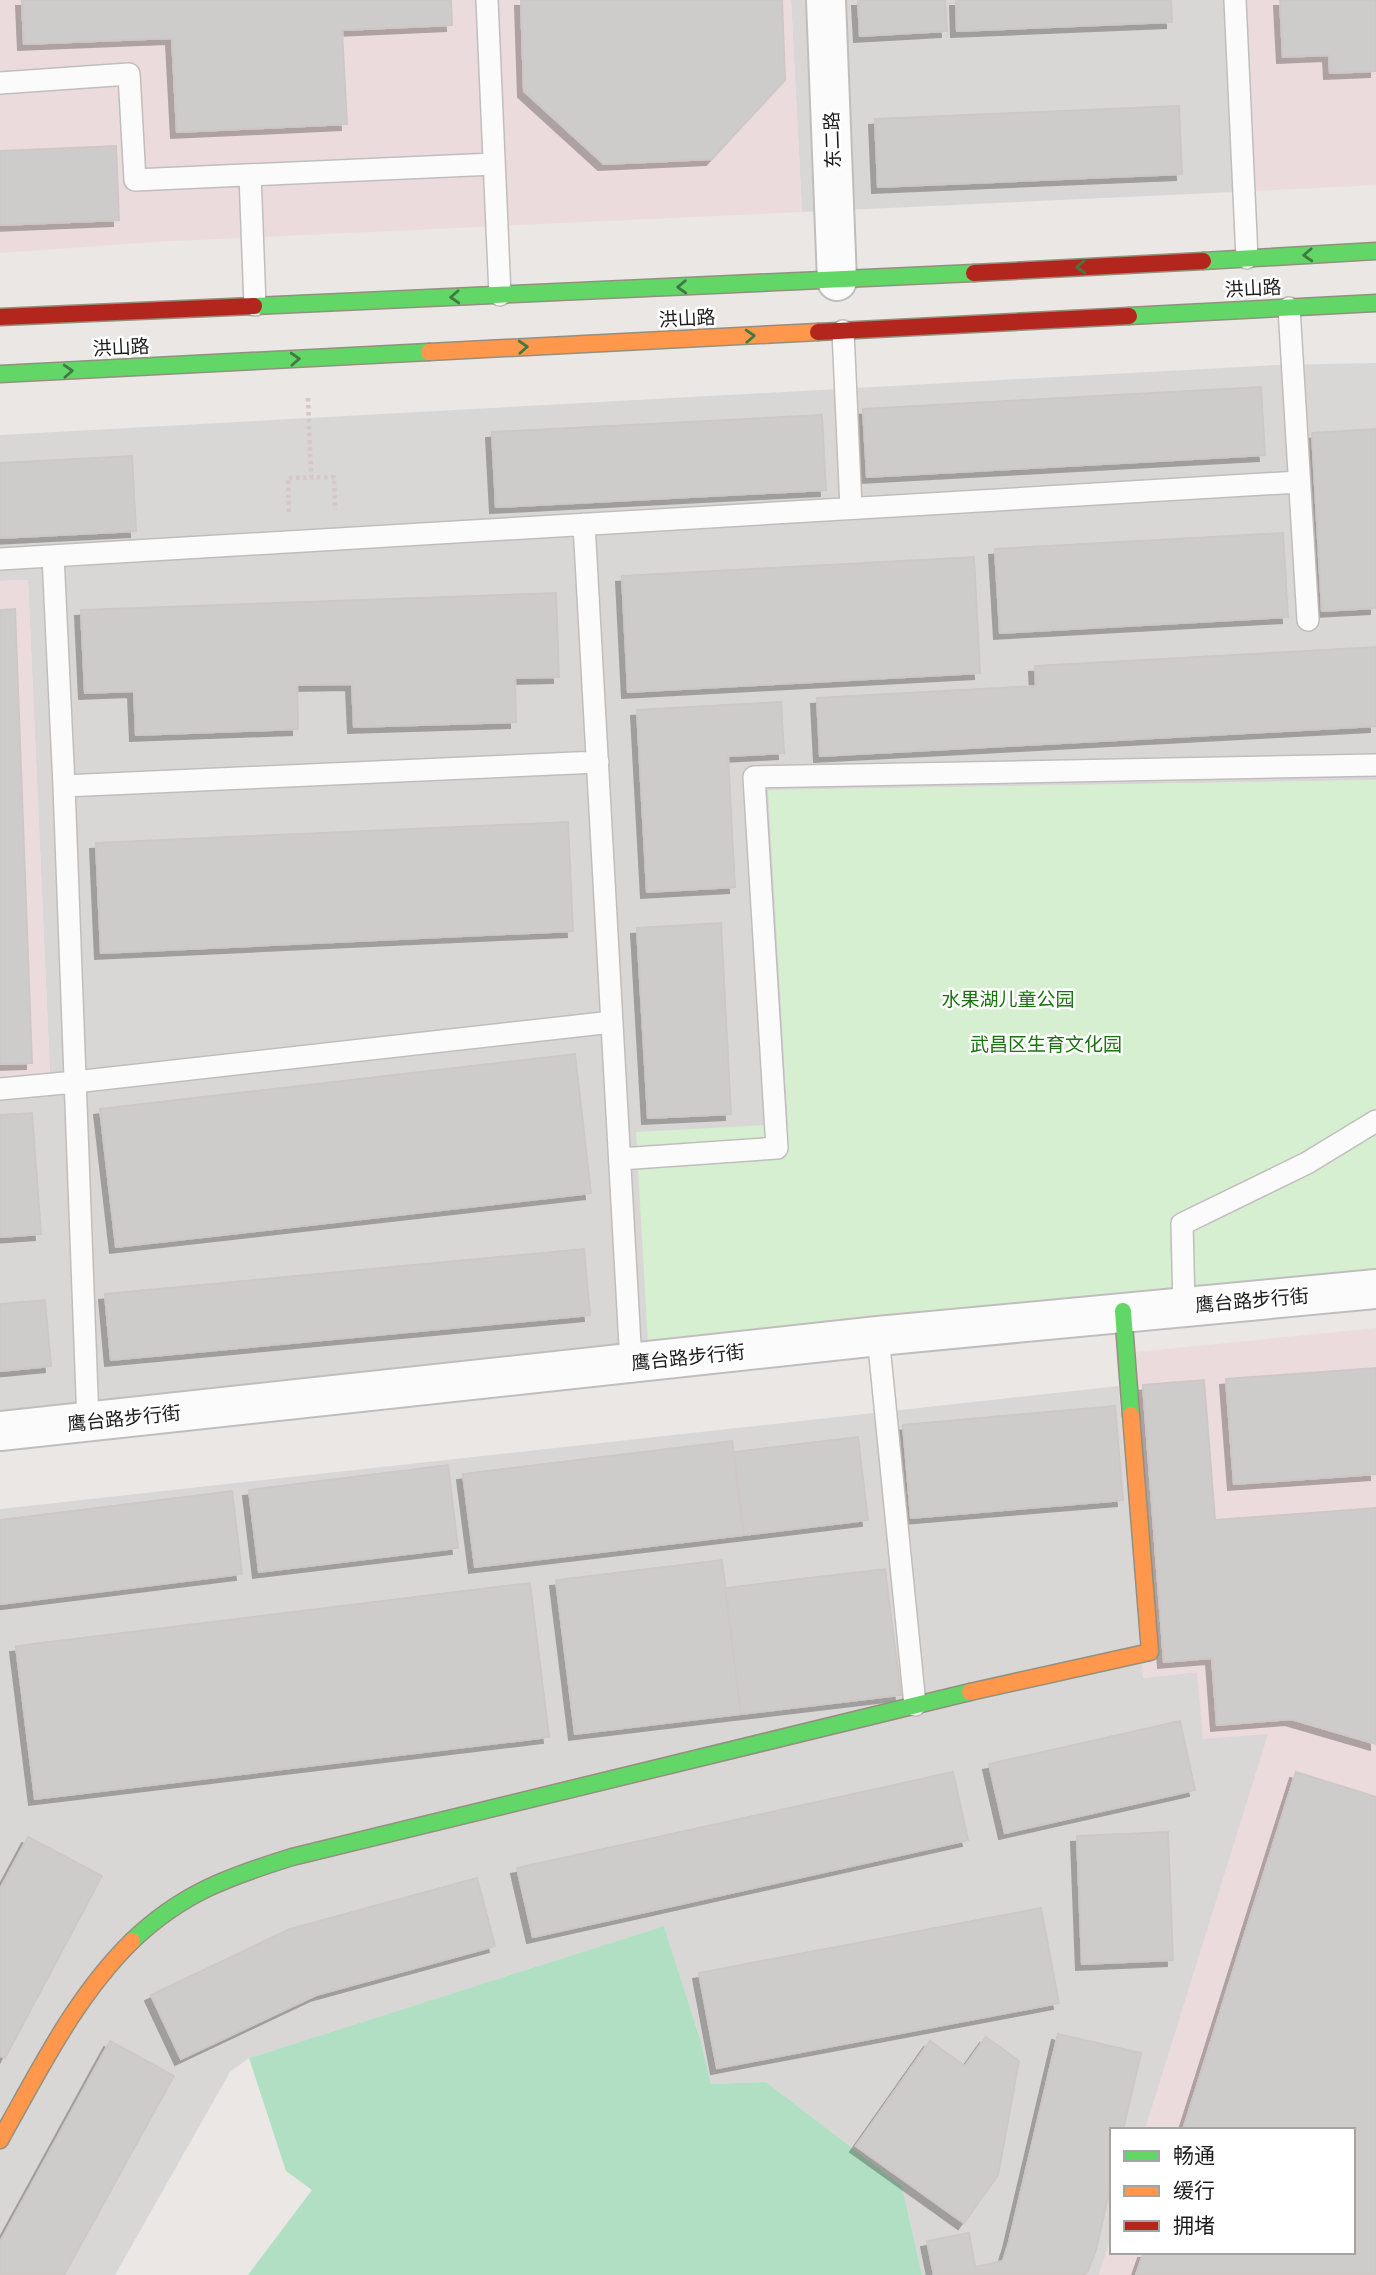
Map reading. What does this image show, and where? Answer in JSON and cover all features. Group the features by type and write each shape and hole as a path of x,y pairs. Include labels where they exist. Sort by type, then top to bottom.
{"main road":[{"name":"洪山路","path":"0,317 837,281 1376,251"},
{"name":"洪山路","path":"0,374 1376,303"},
{"path":"0,2140 74,2011 120,1951 180,1901 226,1878 292,1857 1150,1652 1123,1311"}],"street":[{"name":"东二路","path":"826,0 837,281"},
{"name":"鹰台路步行街","path":"0,1431 878,1336 1376,1289"}],"lane":[{"path":"487,0 500,295"},
{"path":"1235,0 1247,258"},
{"path":"0,83 129,74 135,180 494,164"},
{"path":"250,174 255,305"},
{"path":"1289,308 1308,620"},
{"path":"843,331 851,508"},
{"path":"0,559 1299,482"},
{"path":"584,524 631,1363"},
{"path":"53,556 88,1422"},
{"path":"64,786 598,762"},
{"path":"620,1159 777,1148 754,777 1376,765"},
{"path":"0,1089 612,1022"},
{"path":"1184,1306 1182,1224 1307,1163 1376,1121"},
{"path":"878,1336 915,1706"}],"path":[{"path":"306,359 311,478"},
{"path":"290,542 288,478 334,477 337,539"}],"shaded area":[{"path":"0,0 791,0 802,212 154,242 0,253"},
{"path":"791,0 1226,0 1234,192 802,212"},
{"path":"1226,0 1376,0 1376,185 1234,192"},
{"path":"1376,363 1376,780 769,790 788,1124 648,1343 0,1413 0,1078 50,1074 28,580 0,581 0,435 1275,365"},
{"path":"28,580 50,1074 0,1078 0,581"},
{"path":"1376,1328 1376,2275 1099,2275 1110,2241 1110,2254 1355,2254 1355,2128 1146,2128 1268,1734 1203,1739 1197,1672 1143,1678 1116,1354"},
{"path":"1119,1386 1144,1678 1197,1672 1269,1733 1146,2128 1110,2128 1110,2241 1099,2275 922,2275 902,2186 766,2082 711,2084 700,2039 664,1926 249,2058 230,2072 115,2275 0,2275 0,1509"}],"green space":[{"name":"武昌区生育文化园","path":"1376,780 1376,1273 648,1343 636,1132 788,1124 768,790"},
{"path":"664,1926 700,2039 711,2084 766,2082 902,2186 922,2275 248,2275 312,2190 286,2171 249,2058"}],"building":[{"path":"22,0 451,0 452,25 342,30 347,124 177,132 172,38 24,44"},
{"path":"521,0 782,0 785,80 712,159 604,164 524,91"},
{"path":"858,0 945,0 947,31 860,36"},
{"path":"956,0 1171,0 1172,22 957,31"},
{"path":"1280,0 1376,0 1376,71 1330,73 1329,55 1283,57"},
{"path":"1179,106 1182,174 878,187 875,119"},
{"path":"116,146 119,220 0,225 0,151"},
{"path":"1261,387 1265,455 867,477 863,409"},
{"path":"822,415 826,490 496,507 492,432"},
{"path":"1376,429 1376,608 1322,611 1312,433"},
{"path":"132,456 136,531 0,538 0,463"},
{"path":"1283,533 1288,617 1000,633 995,549"},
{"path":"974,557 980,673 628,692 622,576"},
{"path":"556,593 559,677 515,678 516,722 354,727 352,684 297,685 298,729 136,735 134,691 85,693 81,610"},
{"path":"15,609 32,1063 0,1064 0,610"},
{"path":"1376,647 1376,726 820,756 817,698 1036,686 1035,666"},
{"path":"781,702 784,753 728,756 735,887 647,892 637,710"},
{"path":"568,822 573,931 101,953 96,843"},
{"path":"721,923 731,1114 648,1118 637,928"},
{"path":"575,1054 591,1193 116,1247 100,1109"},
{"path":"32,1113 41,1234 0,1237 0,1115"},
{"path":"584,1249 590,1315 111,1360 105,1294"},
{"path":"45,1300 51,1366 0,1371 0,1304"},
{"path":"1376,1368 1376,1474 1234,1484 1226,1379"},
{"path":"1204,1380 1215,1520 1376,1508 1376,1744 1291,1719 1217,1725 1212,1658 1164,1662 1143,1385"},
{"path":"1115,1406 1123,1500 911,1518 903,1425"},
{"path":"858,1437 868,1520 744,1535 734,1452"},
{"path":"732,1441 744,1535 475,1567 463,1474"},
{"path":"448,1465 458,1548 259,1572 249,1490"},
{"path":"232,1491 242,1574 0,1604 0,1520"},
{"path":"722,1560 741,1714 575,1734 556,1580"},
{"path":"885,1569 901,1695 741,1714 725,1588"},
{"path":"530,1583 549,1737 35,1799 16,1646"},
{"path":"1180,1721 1195,1790 1005,1833 989,1764"},
{"path":"953,1772 968,1840 533,1937 517,1868"},
{"path":"1296,1772 1376,1797 1376,2275 1136,2275 1143,2254 1355,2254 1355,2128 1184,2128"},
{"path":"1168,1832 1173,1960 1082,1964 1077,1836"},
{"path":"28,1837 102,1876 5,2058 0,2056 0,1889"},
{"path":"477,1878 495,1946 316,1995 181,2059 151,1995 290,1929"},
{"path":"1041,1908 1059,2003 717,2068 699,1973"},
{"path":"1058,2034 1141,2053 1123,2128 1110,2128 1110,2189 1096,2250 1084,2275 934,2275 927,2241 969,2233 975,2267 1003,2261"},
{"path":"986,2037 1019,2061 998,2175 964,2223 856,2146 930,2041 965,2066"},
{"path":"110,2041 174,2076 64,2275 0,2275 0,2242"}],"traffic: fast":[{"path":"1203,261 1376,251"},
{"path":"254,306 974,273"},
{"path":"1129,316 1376,303"},
{"path":"0,374 429,352"},
{"path":"1123,1311 1131,1415"},
{"path":"132,1941 169,1910 207,1889 292,1857 970,1692"}],"traffic: slow":[{"path":"429,352 818,332"},
{"path":"970,1692 1150,1652 1131,1415"},
{"path":"0,2140 75,2010 132,1941"}],"traffic: jam":[{"path":"974,273 1203,261"},
{"path":"0,317 254,306"},
{"path":"818,332 1129,316"}],"park label":[{"name":"水果湖儿童公园","path":"1008,999"}]}
